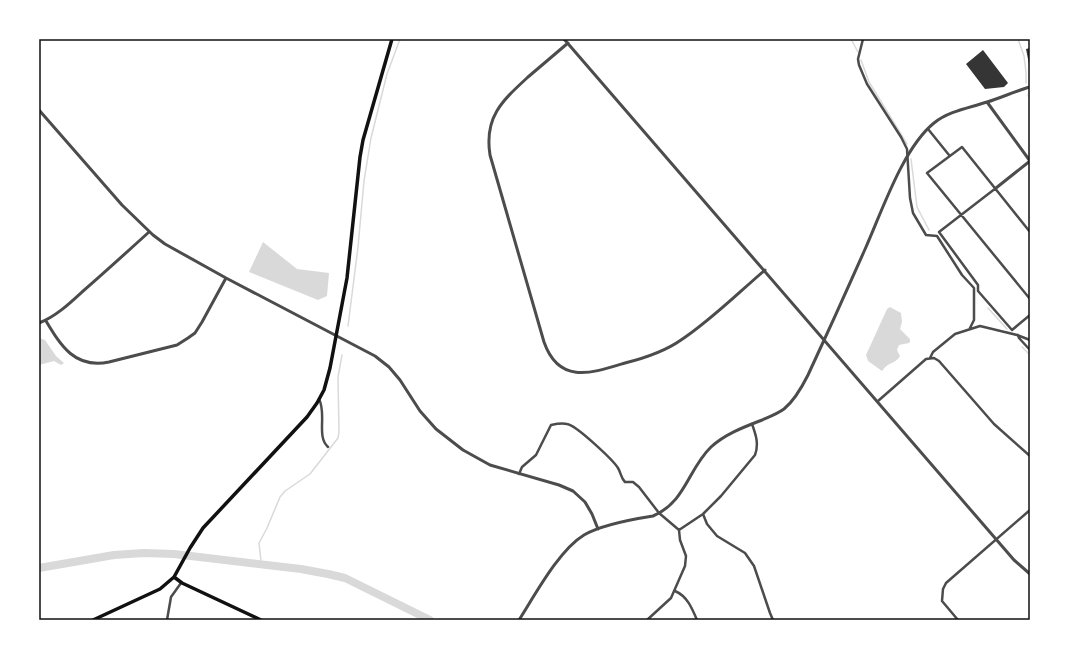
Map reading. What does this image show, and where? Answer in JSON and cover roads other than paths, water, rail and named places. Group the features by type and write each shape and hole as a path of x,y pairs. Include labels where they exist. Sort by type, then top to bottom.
{"main road":[{"path":"93,620 160,590 174,577 198,534 307,417 319,399 326,384 337,335 347,278 360,157 367,122 392,39"},
{"path":"174,577 181,582 261,620"}],"street":[{"path":"564,39 825,339 1014,560 1030,574"},
{"path":"864,39 858,59 862,74 907,149 910,198 913,213 926,235 937,236 962,275 974,288 974,320 970,328"},
{"path":"568,43 503,100 494,114 489,131 489,148 493,166 546,349 555,361 568,370 577,373 589,373 654,354 668,348 691,334 765,270"},
{"path":"519,620 563,554 580,538 598,529 659,514 678,497 699,462 710,448 720,439 735,431 774,415 788,405 802,387 908,154 919,137 943,117 1030,87"},
{"path":"987,102 1030,161 939,232 978,285 978,291 1012,330"},
{"path":"39,110 122,205 149,232 165,244 226,278 375,356 389,367 400,380 420,411 436,429 463,450 490,465 559,485 573,491 585,502 598,529"},
{"path":"928,129 950,155"},
{"path":"1030,232 962,147 927,173 1030,299"},
{"path":"39,323 46,321 73,300 149,232"},
{"path":"46,321 64,348 75,357 88,362 109,362 177,345 188,338 195,332 202,322 226,278"},
{"path":"971,286 975,282"},
{"path":"1008,333 1030,315"},
{"path":"878,402 926,359 930,358 933,352 950,337 960,332 980,326 1018,335 1030,340"},
{"path":"1018,335 1030,350"},
{"path":"930,358 939,361 994,424 1030,456"},
{"path":"319,399 322,404 323,411 322,436 324,443 328,447"},
{"path":"519,474 522,467 536,455 551,425 568,424 580,431 610,460 618,469 623,481 633,482 639,487 659,514 679,530 680,540 686,556 685,566 675,591 665,604 647,620"},
{"path":"679,530 703,514 721,496 755,455 758,449 757,437 752,424"},
{"path":"958,620 942,601 943,589 946,584 1030,510"},
{"path":"703,514 707,524 717,536 745,553 754,566 773,620"},
{"path":"168,620 171,597 181,582"},
{"path":"675,591 686,598 697,620"}],"waterway":[{"path":"348,326 358,247 364,181 371,138 387,74 400,39"},
{"path":"851,39 858,52"},
{"path":"1018,39 1024,56 1026,83"},
{"path":"861,60 869,82 907,144"},
{"path":"1028,95 1030,99"},
{"path":"911,159 917,207 929,230"},
{"path":"988,308 1007,329"},
{"path":"1022,347 1030,355"},
{"path":"266,566 261,561 259,543 280,497 285,491 310,474 338,438 338,377 342,355"},
{"path":"39,568 114,555 144,553 174,554 301,569 345,578 430,620"}]}
